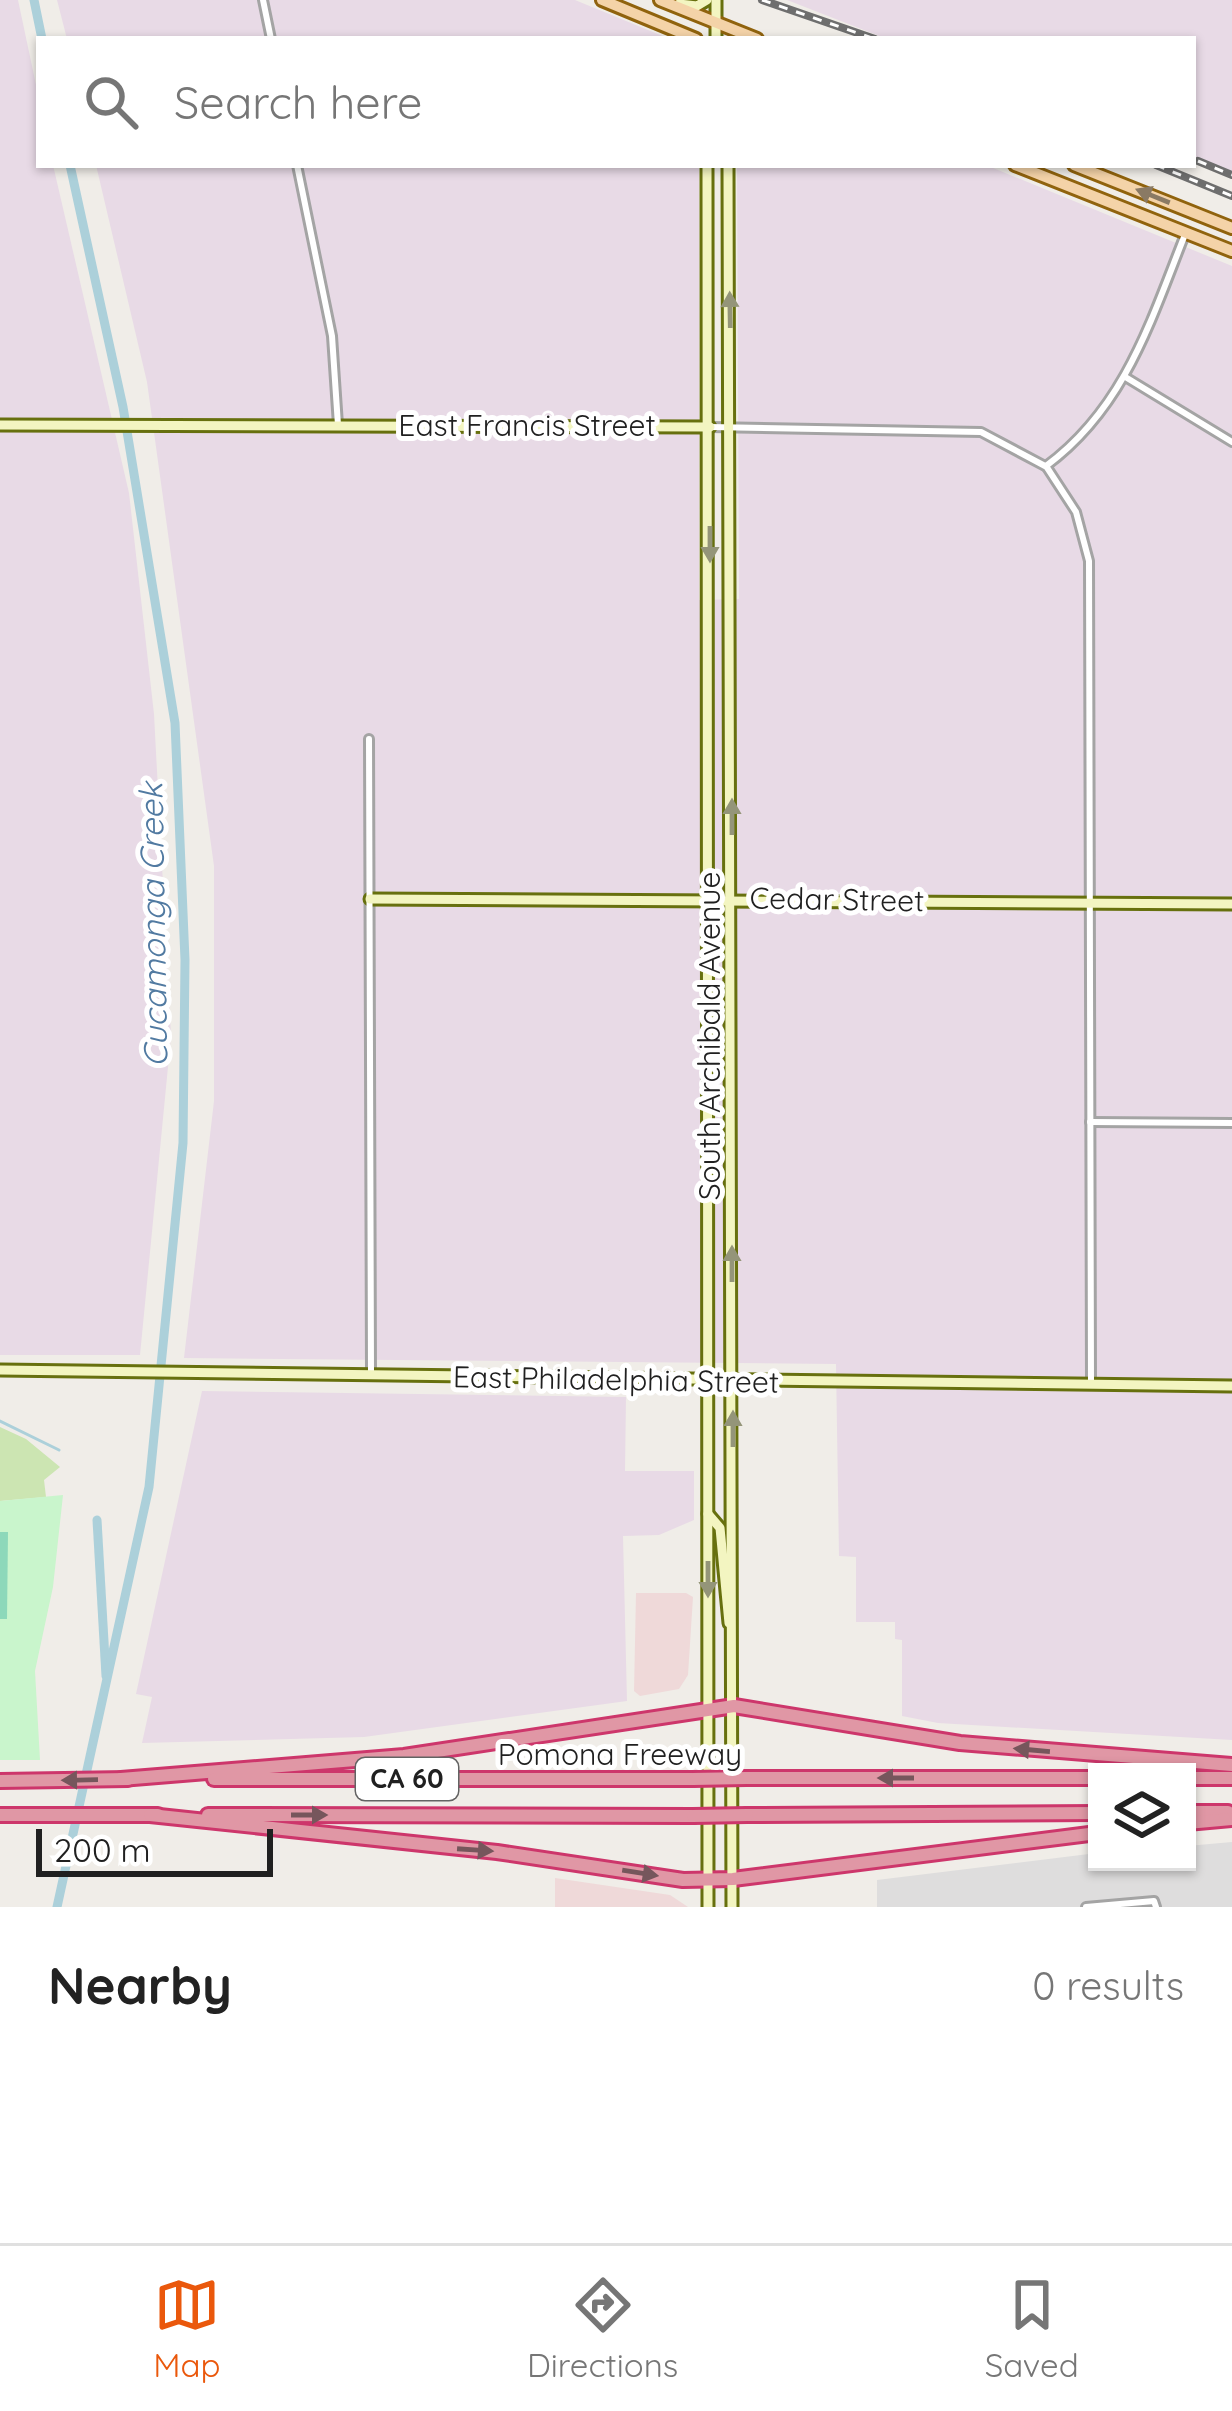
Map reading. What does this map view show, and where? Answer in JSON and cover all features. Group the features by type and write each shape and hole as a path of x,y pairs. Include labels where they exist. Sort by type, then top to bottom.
{"highway":[{"path":"121,1779 404,1756 734,1706 960,1743 1232,1765"},
{"name":"Pomona Freeway","path":"0,1781 1088,1778"},
{"path":"1196,1778 1232,1778"},
{"name":"Pomona Freeway","path":"0,1816 1088,1813"},
{"path":"1196,1813 1232,1816"},
{"path":"149,1815 707,1880 1088,1834"},
{"path":"1196,1822 1232,1816"}],"main road":[{"path":"602,0 689,36"},
{"path":"660,0 692,7 712,0 716,36"},
{"path":"660,0 749,36"},
{"name":"South Archibald Avenue","path":"707,168 708,1907"},
{"name":"South Archibald Avenue","path":"728,168 732,1907"},
{"path":"1023,168 1232,251"},
{"path":"1082,168 1232,228"},
{"name":"East Francis Street","path":"0,425 710,427"},
{"name":"Cedar Street","path":"370,898 1232,904"},
{"name":"East Philadelphia Street","path":"0,1370 1232,1386"},
{"path":"708,1514 720,1528 734,1642"}],"street":[{"path":"263,0 270,36"},
{"path":"298,168 332,336 338,425"},
{"path":"1091,1384 1089,560 1076,512 1046,466 1096,419 1127,378 1186,232"},
{"path":"1127,378 1232,442"},
{"name":"East Francis Street","path":"710,427 981,432 1046,466"},
{"path":"369,740 370,1377"},
{"path":"1090,1122 1232,1123"},
{"path":"1086,1907 1155,1904"}],"shaded area":[{"path":"0,0 18,0 36,85 36,168 54,168 129,493 154,714 171,1036 140,1355 0,1355"},
{"path":"57,0 575,0 663,36 66,36"},
{"path":"787,0 1232,0 1232,174 1196,159 1196,36 879,36"},
{"path":"97,168 699,168 699,600 739,599 737,168 993,168 1232,266 1232,1740 938,1723 902,1716 902,1640 895,1639 895,1622 856,1622 856,1557 839,1556 836,1364 184,1358 214,1101 214,866 147,382"},
{"path":"202,1391 626,1397 625,1471 694,1471 694,1520 659,1535 623,1536 627,1701 364,1737 142,1743 152,1697 136,1694"},
{"path":"636,1593 693,1597 688,1675 679,1689 640,1696 634,1691"},
{"path":"1232,1842 1232,1907 877,1907 877,1880 1088,1854 1088,1871 1196,1871 1196,1845"},
{"path":"555,1878 670,1895 688,1907 555,1907"}],"green space":[{"path":"0,1427 26,1439 60,1467 44,1480 46,1497 0,1501"},
{"path":"63,1495 53,1587 35,1671 40,1760 0,1760 0,1501"},
{"path":"0,1532 8,1532 7,1619 0,1619"}],"waterway":[{"name":"Cucamonga Creek","path":"34,0 41,36"},
{"name":"Cucamonga Creek","path":"57,1907 149,1487 183,1143 185,960 175,723 123,407 71,168"},
{"path":"0,1421 59,1450"},
{"name":"Cucamonga Creek","path":"97,1520 106,1676"}],"railway":[{"path":"762,0 866,36"},
{"path":"1198,161 1232,175"},
{"path":"1163,168 1232,196"}]}
